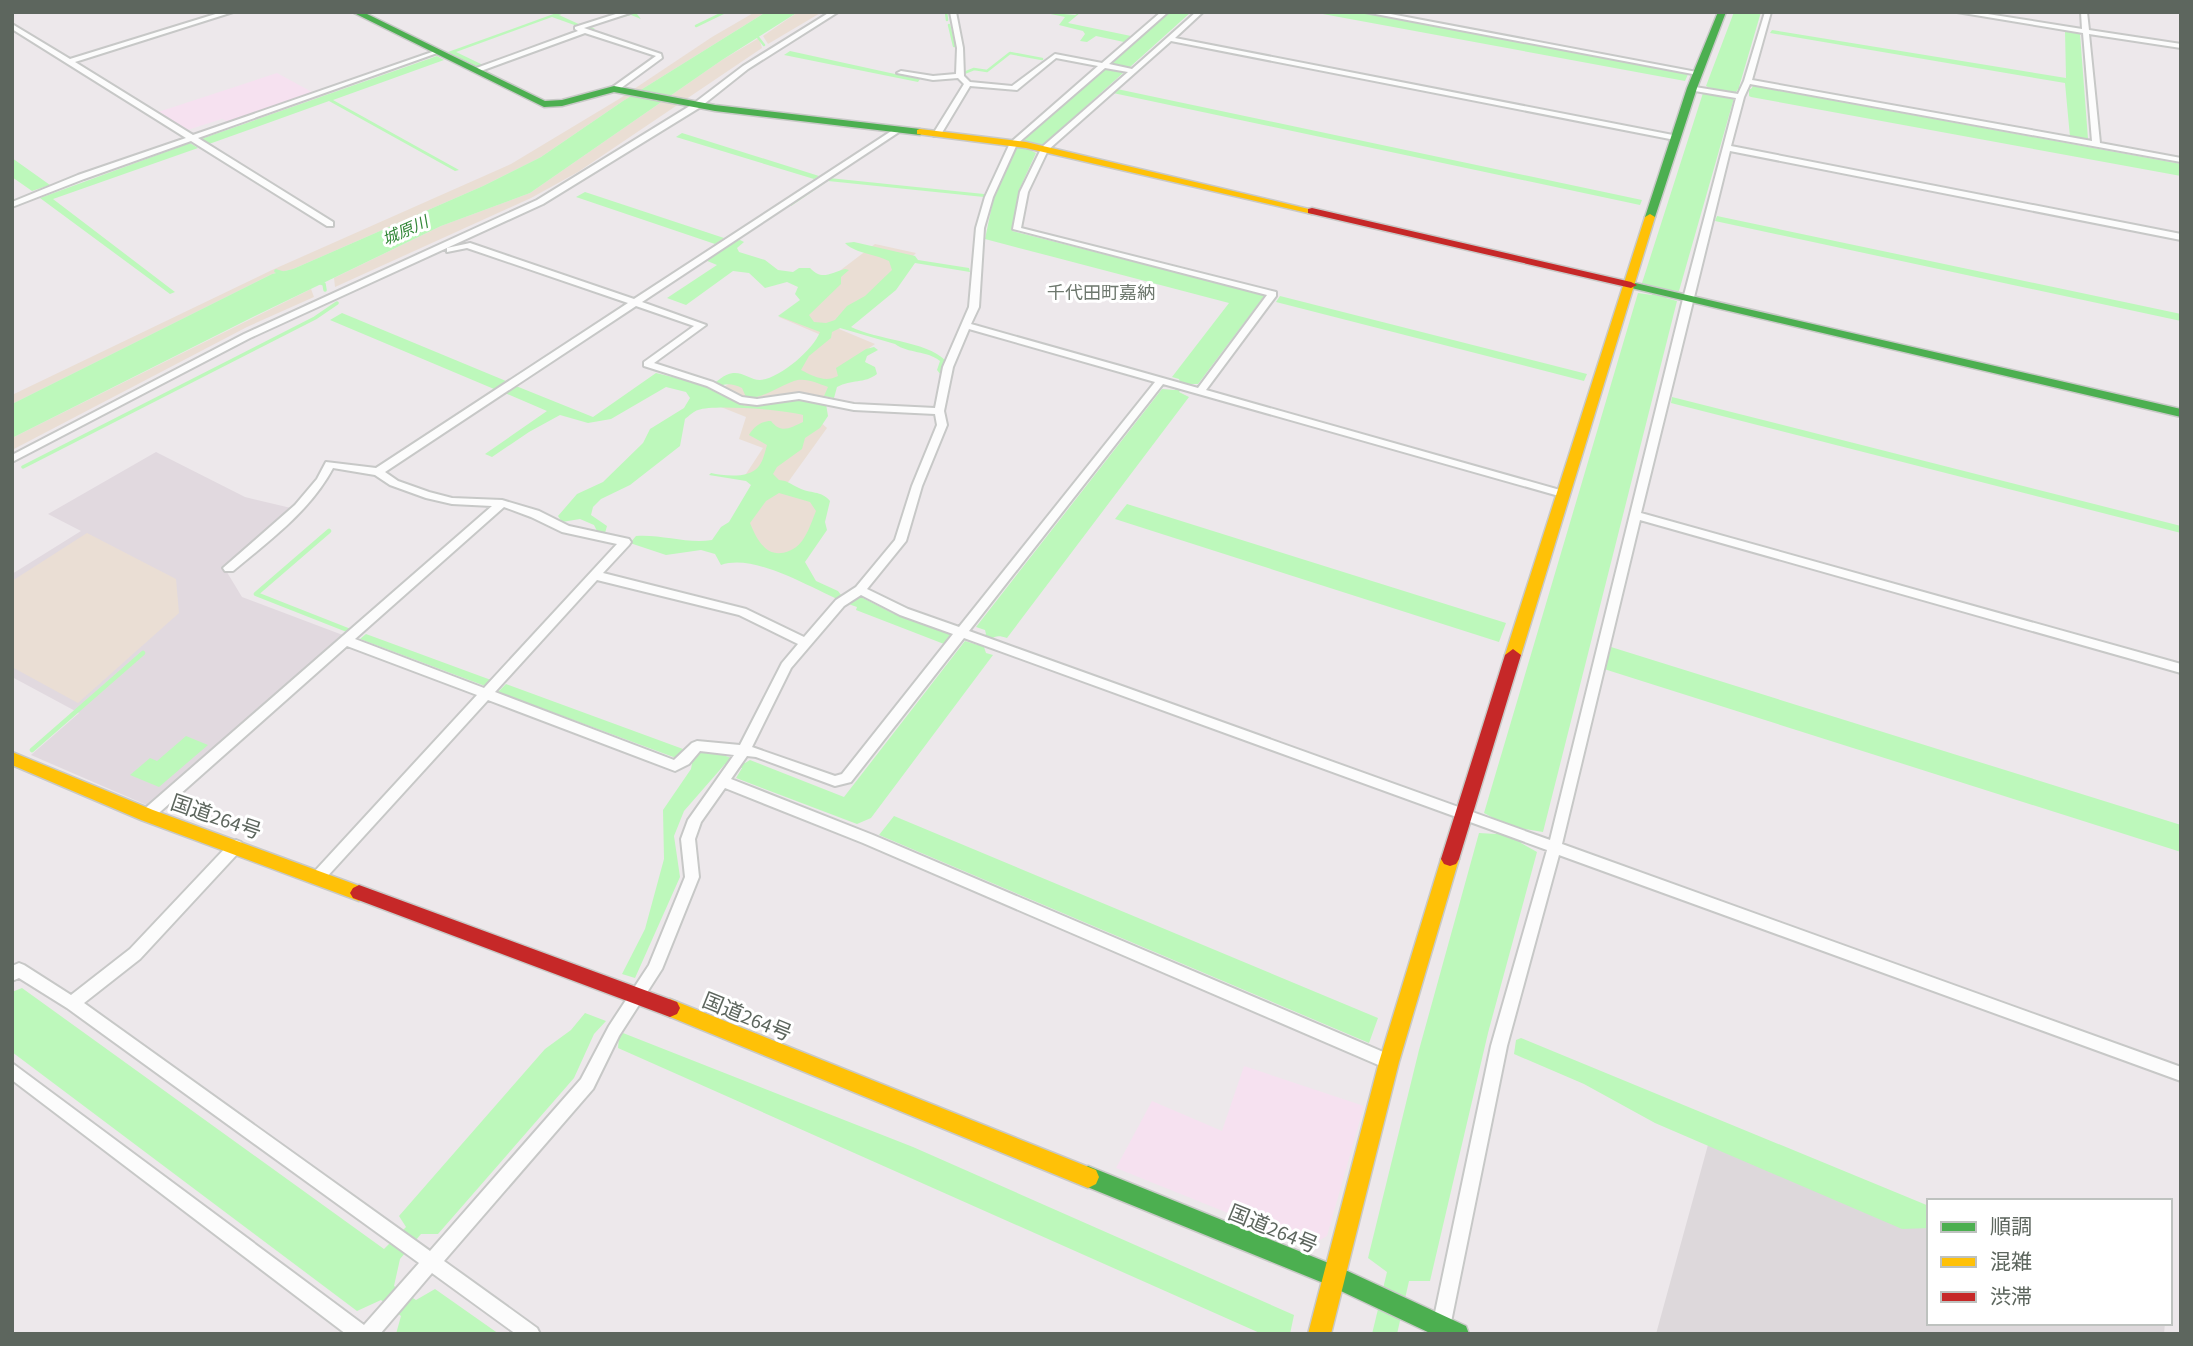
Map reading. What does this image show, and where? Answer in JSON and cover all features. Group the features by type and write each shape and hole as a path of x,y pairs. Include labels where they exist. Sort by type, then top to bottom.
{"main road":[{"path":"356,12 544,104 554,105 604,90 617,90 690,105 1029,146 2181,413"},
{"path":"1319,1334 1389,1062 1464,814 1627,285 1695,80 1722,12"},
{"name":"国道264号","path":"12,758 147,815 637,995 1333,1276 1410,1310 1441,1329 1458,1334"}],"street":[{"path":"69,62 230,12"},
{"path":"475,70 580,28 629,12"},
{"path":"12,458 247,336 540,202 761,57 835,12"},
{"path":"953,12 960,48 960,76 968,85 1014,88 1055,56 1133,71"},
{"path":"368,1334 587,1084 614,1031 655,970 692,877 688,839 695,820 738,759 780,676 806,642 900,541 916,486 942,425 939,411 948,367 974,307 980,228 989,197 1029,146 1104,65 1165,12"},
{"path":"1200,12 1133,71 1029,146 1017,229 1273,294 1200,392"},
{"path":"1368,12 1695,80 1709,91 1728,94 1744,89 2079,141 2181,160"},
{"path":"1441,1329 1499,1046 1555,846 1727,148 1769,12"},
{"path":"1960,12 2181,46"},
{"path":"2084,12 2096,144"},
{"path":"12,26 330,224"},
{"path":"580,28 659,55 659,58 617,90"},
{"path":"1171,38 1675,138"},
{"path":"12,205 81,177 437,52"},
{"path":"901,74 933,78 960,76"},
{"path":"937,134 968,85"},
{"path":"378,472 896,130"},
{"path":"1727,148 2181,237"},
{"path":"390,270 467,245 701,324 647,364 714,386 740,400 757,402 799,396 853,407 939,411"},
{"path":"967,326 1563,494"},
{"path":"347,641 675,766 697,746 738,759 835,781 846,778 1161,381"},
{"path":"229,568 290,516 325,475 330,464 378,472 394,482 426,495 452,501 502,503 535,514 566,530 625,542 319,876"},
{"path":"147,815 502,503"},
{"path":"1636,515 2181,669"},
{"path":"594,575 742,612 765,620 780,633 806,642"},
{"path":"850,596 986,640 2181,1074"},
{"path":"723,782 868,839 1389,1062"},
{"path":"72,1003 135,954 236,846"},
{"path":"12,975 19,970 72,1003 531,1334"},
{"path":"12,1070 360,1334"}],"shaded area":[{"path":"755,12 766,12 623,101 541,157 483,186 293,269 272,274 12,404 12,395 272,270 511,164"},
{"path":"798,12 822,12 768,44 763,36"},
{"path":"759,38 762,48 578,172 531,198 335,287 334,278 441,226 530,193 722,60"},
{"path":"277,73 323,98 239,127 222,119 178,133 149,115"},
{"path":"875,244 916,253 839,329 875,344 840,368 846,377 810,413 827,428 786,485 823,507 791,574 713,548 758,483 744,477 763,448 739,439 746,417 706,401 740,375 767,388 828,338 779,317"},
{"path":"311,289 314,297 247,327 12,450 12,438"},
{"path":"156,452 245,497 291,508 290,514 225,569 242,597 348,637 151,807 31,755 79,713 12,677 12,574 81,531 48,514"},
{"path":"87,533 176,579 179,613 78,703 12,667 12,581"},
{"path":"1244,1066 1364,1106 1327,1236 1310,1246 1116,1168 1152,1101 1222,1131"},
{"path":"1714,1123 1927,1212 1927,1325 2165,1325 2164,1334 1656,1334"}],"water":[{"path":"559,12 567,12 559,15 583,26 634,12 640,12 637,14 641,19 631,15 590,26 595,29 591,31 552,17 456,52 483,65 478,67 448,52"},
{"name":"城原川","path":"766,12 798,12 722,60 530,193 441,226 12,438 12,404 272,274 293,269 483,186 541,157 623,101"},
{"path":"1041,12 1075,15 1081,12 1068,23 1131,36 1124,42 1096,36 1087,42 1080,41 1085,34 1083,31 1059,25 1065,17"},
{"path":"1170,12 1191,12 1130,67 1121,67 1118,71 1123,73 1044,144 1033,144 1028,149 1036,153 1019,190 1012,231 1265,295 1198,384 1185,384 1179,392 1189,397 1007,638 994,637 984,647 986,653 993,655 871,818 857,824 736,778 742,768 725,764 684,811 674,836 680,877 635,978 622,974 645,929 664,859 663,810 691,769 693,758 701,752 723,755 745,763 750,760 844,797 965,641 978,645 986,634 985,630 976,627 1162,389 1175,390 1180,382 1172,377 1229,303 985,239 994,196 1015,148 1024,148 1029,143 1022,139 1104,69 1117,66 1111,63"},
{"path":"1312,12 1359,12 1689,72 1685,81"},
{"path":"1734,12 1761,12 1739,87 1751,89 1753,86 2181,164 2181,176 1751,97 1749,91 1728,91 1725,96 1734,98 1679,291 1668,290 1666,298 1677,301 1543,832 1525,829 1521,843 1537,852 1488,1033 1430,1281 1409,1281 1397,1334 1372,1334 1387,1272 1368,1258 1419,1050 1479,833 1496,834 1501,822 1484,813 1638,293 1652,295 1654,287 1642,283 1703,93 1711,93 1712,89 1706,86"},
{"path":"1772,30 2066,78 2065,30 2080,34 2088,139 2070,137 2065,83 1770,33"},
{"path":"790,51 920,79 918,82 784,55"},
{"path":"437,56 444,60 333,100 459,170 455,171 329,101 209,144 201,139"},
{"path":"1117,89 1642,200 1640,205 1113,93"},
{"path":"682,133 819,176 814,179 676,137"},
{"path":"190,143 198,148 53,199 175,292 170,294 40,198"},
{"path":"12,158 50,185 32,191 12,177"},
{"path":"829,178 984,194 984,197 828,181 791,206 789,204"},
{"path":"585,192 724,238 715,244 576,197"},
{"path":"1717,216 2181,314 2181,321 1715,221"},
{"path":"732,242 744,242 737,248 739,252 765,260 778,270 793,272 799,268 810,268 822,275 849,270 841,277 841,284 809,315 814,322 826,323 835,320 847,306 865,296 892,270 889,261 854,249 845,243 854,242 915,256 918,260 969,268 970,272 915,263 896,290 851,327 937,354 945,360 941,375 937,370 940,361 935,358 840,328 832,332 831,338 809,356 801,370 819,378 833,378 838,376 836,368 866,349 874,347 878,350 867,356 865,362 875,367 877,374 837,387 834,398 824,396 828,387 802,380 752,397 746,397 742,388 734,385 714,389 745,406 795,399 826,404 828,416 820,428 805,438 802,449 777,467 773,474 779,480 823,495 830,501 825,522 827,530 805,562 816,581 841,595 852,599 861,597 892,613 947,631 951,636 944,644 856,610 857,607 771,569 753,564 721,565 715,554 701,550 666,555 630,543 636,536 712,540 721,527 729,522 751,485 746,481 709,475 736,476 755,470 762,462 767,445 749,435 753,429 761,423 771,421 782,429 790,428 803,422 803,415 734,408 706,408 695,411 685,419 680,446 630,485 601,499 593,507 591,515 607,526 605,533 598,533 594,525 580,519 562,522 558,516 577,494 603,482 643,443 650,429 684,408 690,398 686,392 666,387 611,419 588,423 560,415 492,457 485,454 547,411 505,393 516,386 593,417 656,373 709,386 733,373 757,380 768,378 794,362 810,347 820,332 778,316 800,300 795,294 798,287 787,282 765,288 749,273 733,271 686,305 667,298 717,265 705,260","holes":["779,493 810,502 816,511 799,544 781,553 769,551 764,547 750,523 766,501"]},
{"path":"1280,296 1587,374 1584,381 1276,302"},
{"path":"342,313 506,381 494,389 330,320"},
{"path":"1672,397 2181,526 2181,533 1671,403"},
{"path":"1127,504 1506,623 1499,642 1115,519"},
{"path":"366,634 491,680 485,686 360,639"},
{"path":"1611,647 2181,825 2181,852 1604,669"},
{"path":"506,684 683,749 676,758 498,692"},
{"path":"186,736 208,745 159,787 130,775 150,758 157,761"},
{"path":"894,816 1378,1018 1369,1043 879,835"},
{"path":"22,988 384,1249 406,1227 399,1216 545,1049 571,1030 585,1013 606,1021 594,1034 574,1078 438,1234 421,1234 400,1259 394,1286 416,1300 435,1289 499,1334 396,1334 401,1316 381,1300 357,1311 12,1052 12,992"},
{"path":"623,1033 913,1147 1294,1315 1290,1334 1262,1334 618,1048 619,1037"},
{"path":"1521,1038 1927,1205 1927,1228 1902,1229 1655,1123 1584,1084 1514,1054 1516,1040"}],"waterway":[{"path":"696,26 725,12"},
{"path":"946,12 947,20"},
{"path":"949,25 954,46"},
{"path":"757,36 764,45"},
{"path":"964,73 974,69 987,71 1010,53 1042,59"},
{"path":"276,271 286,274"},
{"path":"318,282 324,284 325,290"},
{"path":"23,467 315,318 337,303"},
{"path":"329,531 256,594 350,631"},
{"path":"32,750 143,653"}],"traffic: fast":[{"path":"356,12 544,104 562,103 614,89 715,108 920,132"},
{"path":"1650,217 1692,88 1722,12"},
{"path":"1631,285 2181,413"},
{"path":"1088,1177 1333,1276 1458,1334"}],"traffic: slow":[{"path":"920,132 1026,145 1312,211"},
{"path":"1513,655 1650,217"},
{"path":"12,758 147,815 359,893"},
{"path":"1319,1334 1389,1062 1450,859"},
{"path":"670,1008 1088,1177"}],"traffic: jam":[{"path":"1312,211 1631,285"},
{"path":"1450,859 1513,655"},
{"path":"359,893 670,1008"}],"district":[{"name":"千代田町嘉納","path":"1101,293"}]}
